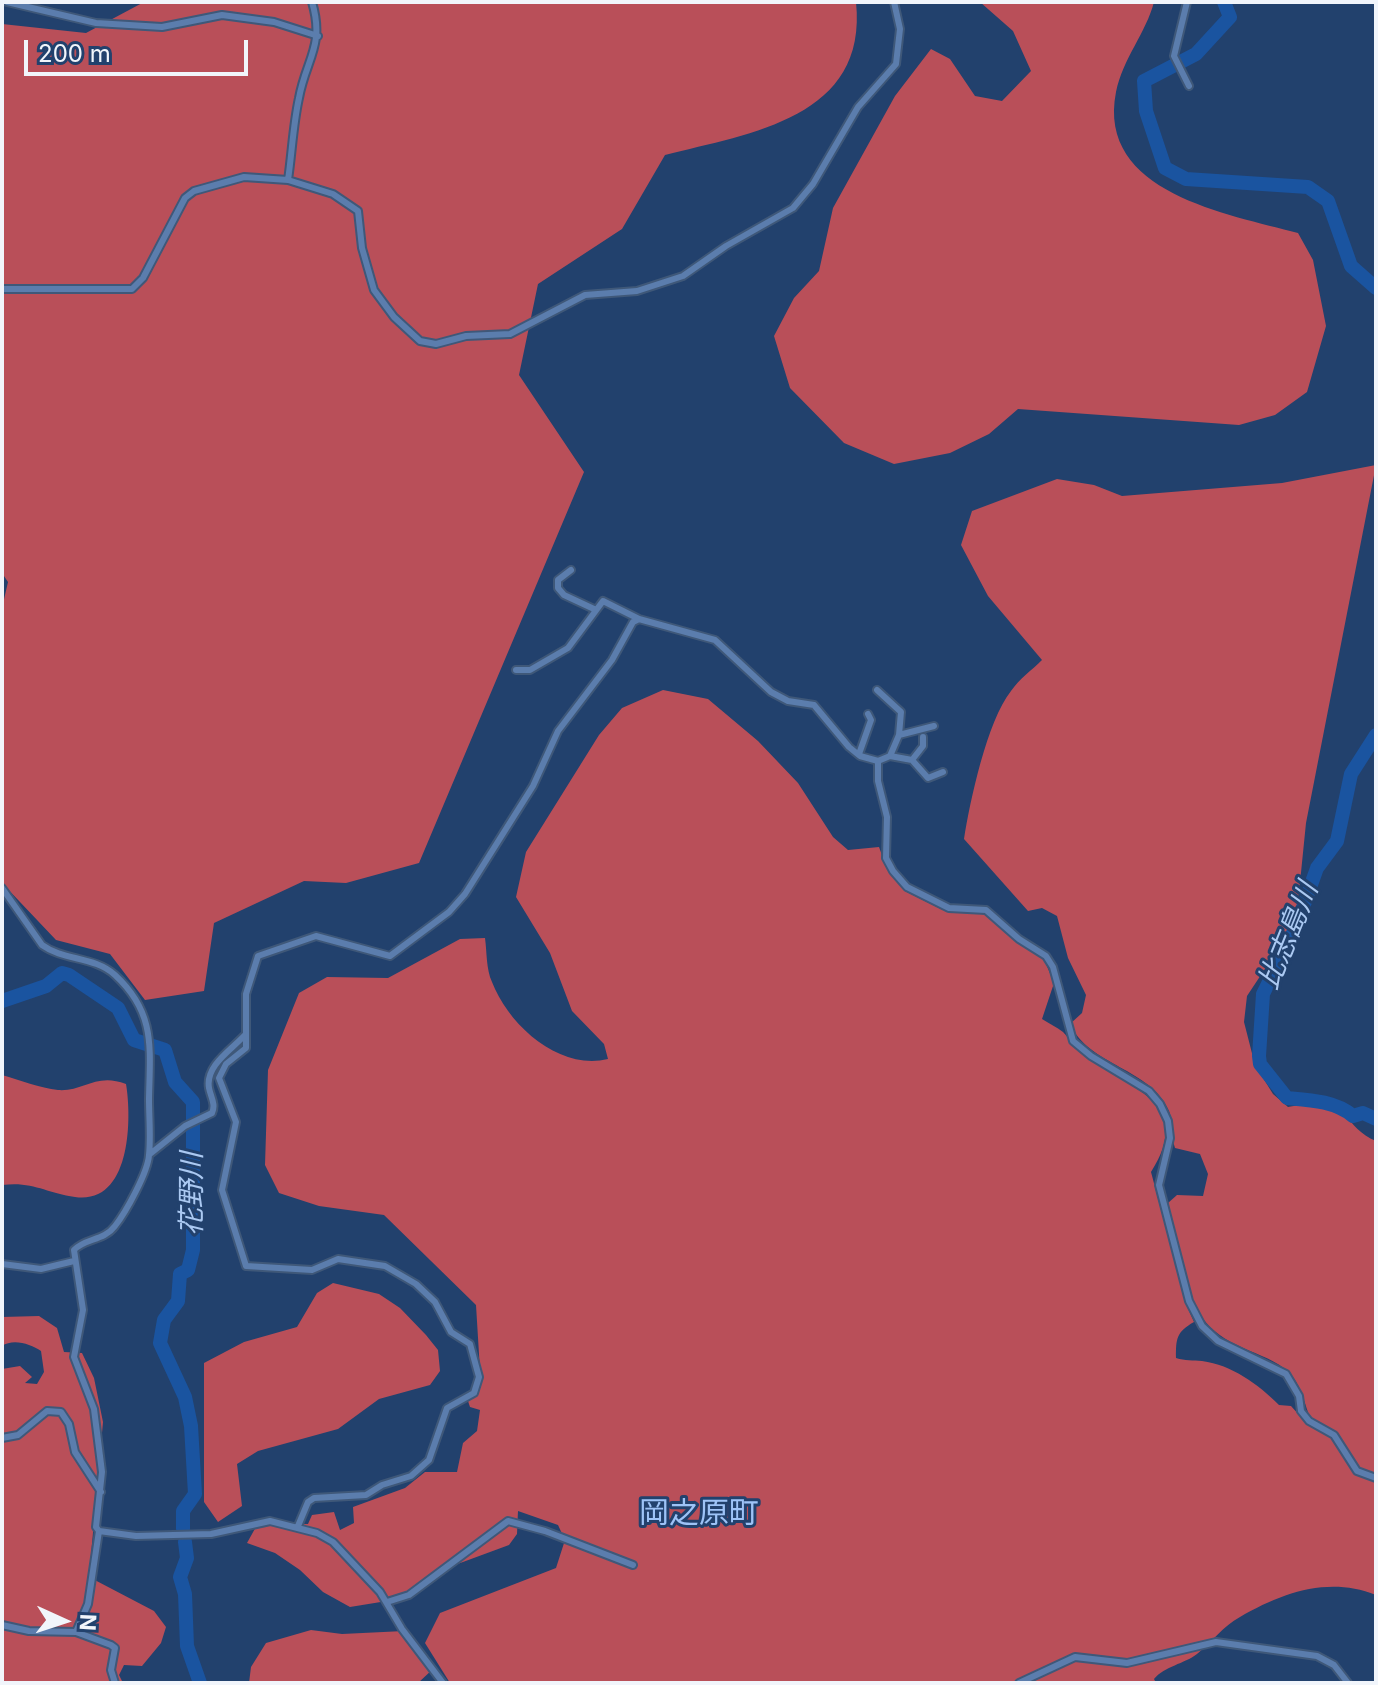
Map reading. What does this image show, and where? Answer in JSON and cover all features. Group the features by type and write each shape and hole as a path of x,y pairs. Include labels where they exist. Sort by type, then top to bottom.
{"street":[{"path":"7,2 96,23 162,27 222,15 274,22 318,36"},
{"path":"288,180 299,97 318,36 312,2"},
{"path":"2,289 132,289 143,278 172,217 194,191 244,177 288,180 342,198 358,211 362,248 374,290 394,317 420,341 436,344 466,336 510,334 585,295 637,291 683,276 726,246 793,208 813,184 858,107 896,64 900,29 894,2"},
{"path":"1187,2 1174,56 1189,86"},
{"path":"571,570 558,580 558,588 564,595 594,609"},
{"path":"516,670 530,670 568,648 594,609 603,601 639,619 715,640 771,692 788,701 814,705 859,754 878,761 890,756 912,760 928,778 943,772"},
{"path":"298,1526 308,1502 314,1498 366,1495 390,1481 405,1480 421,1468 429,1460 447,1408 474,1393 479,1377 470,1344 455,1337 435,1302 405,1275 385,1266 338,1259 312,1270 253,1270 246,1266 222,1190 236,1122 219,1078 226,1064 246,1048 246,994 258,956 265,951 316,936 390,956 457,904 533,786 558,731 612,660 633,622 639,619"},
{"path":"877,690 901,712 899,735 890,756"},
{"path":"859,754 871,720 868,714"},
{"path":"899,735 934,726"},
{"path":"912,760 923,746 923,737"},
{"path":"878,761 878,781 887,817 886,858 893,871 907,887 949,908 986,910 1019,939 1046,956 1053,967 1073,1041 1091,1056 1149,1091 1160,1104 1168,1121 1170,1138 1159,1185 1189,1301 1202,1326 1218,1341 1286,1374 1299,1396 1301,1411 1309,1421 1334,1435 1357,1471 1376,1478"},
{"path":"2,888 42,945 50,951 96,963 115,975 141,1008 152,1042 150,1154 142,1178 115,1227 103,1238 80,1244 74,1250 74,1261 82,1285 83,1310 74,1357 94,1409 101,1492 95,1521 99,1531 88,1604 76,1632"},
{"path":"150,1154 185,1126 201,1121 214,1108 209,1086 213,1070 244,1036"},
{"path":"2,1264 41,1269 74,1261"},
{"path":"2,1438 18,1435 47,1411 61,1412 69,1424 75,1452 101,1492"},
{"path":"99,1531 147,1536 220,1533 270,1521 298,1526 333,1542 387,1602 402,1629 443,1683"},
{"path":"387,1602 409,1595 508,1521 545,1531 633,1565"},
{"path":"2,1625 29,1631 76,1632 115,1648 111,1670 115,1683"},
{"path":"1019,1683 1075,1657 1127,1663 1216,1642 1317,1656 1334,1665 1348,1683"}],"shaded area":[{"path":"144,2 856,2 855,41 843,72 824,96 797,114 766,128 665,155 622,229 538,284 519,375 584,472 419,863 346,883 304,881 214,923 204,991 145,1000 110,954 56,940 2,883 2,608 8,582 2,573 2,24 86,33"},
{"path":"980,2 1154,2 1119,80 1115,126 1126,154 1146,176 1173,193 1204,207 1298,233 1313,260 1326,326 1307,392 1275,415 1239,425 1018,409 989,434 950,453 894,464 844,443 790,388 774,336 794,298 819,271 833,208 895,96 931,49 950,59 975,96 1002,101 1031,71 1013,31"},
{"path":"1376,465 1306,823 1296,922 1247,996 1244,1022 1255,1065 1273,1094 1288,1107 1305,1104 1314,1096 1324,1098 1376,1141 1376,1595 1340,1587 1289,1594 1234,1621 1197,1654 1158,1675 1154,1679 1156,1683 450,1683 425,1643 440,1613 556,1568 565,1540 558,1525 518,1511 517,1534 509,1545 444,1569 393,1600 350,1607 323,1592 300,1570 275,1553 247,1543 257,1525 308,1524 312,1515 334,1512 340,1530 354,1523 353,1507 405,1488 425,1472 457,1472 463,1443 477,1431 480,1410 470,1407 468,1401 481,1387 476,1305 384,1215 319,1206 279,1193 265,1165 268,1070 299,993 327,977 388,978 460,939 485,938 492,982 524,1029 555,1052 590,1061 608,1059 604,1044 572,1011 550,953 516,897 526,852 599,735 622,708 663,690 708,699 758,741 798,783 833,837 848,850 879,847 886,866 905,891 941,909 989,915 1021,945 1044,959 1054,983 1042,1019 1063,1032 1083,1055 1136,1088 1161,1113 1166,1129 1163,1148 1151,1172 1186,1304 1194,1322 1178,1337 1176,1358 1213,1363 1234,1371 1279,1405 1291,1406 1300,1416 1311,1420 1301,1392 1284,1368 1225,1338 1204,1320 1196,1308 1181,1264 1168,1203 1177,1195 1203,1196 1208,1174 1200,1154 1175,1148 1171,1116 1160,1097 1149,1085 1091,1049 1070,1024 1082,1013 1086,995 1068,958 1057,916 1042,908 1028,911 964,839 975,783 994,721 1014,687 1042,660 988,596 961,545 972,511 1057,479 1094,485 1122,496 1282,483"},
{"path":"2,1075 58,1090 106,1080 126,1084 128,1118 124,1157 107,1188 94,1196 75,1197 31,1186 2,1185"},
{"path":"333,1283 379,1294 400,1308 438,1350 440,1371 430,1385 379,1399 338,1429 258,1451 237,1464 242,1506 218,1522 204,1502 204,1363 244,1342 297,1327 317,1293"},
{"path":"39,1316 57,1328 64,1352 82,1353 94,1378 103,1422 89,1577 154,1611 166,1627 161,1643 142,1666 124,1665 119,1675 123,1683 2,1683 2,1369 20,1366 32,1377 25,1383 37,1384 44,1372 41,1351 37,1348 17,1342 2,1346 2,1317"},
{"path":"311,1630 342,1634 404,1631 433,1669 418,1683 249,1683 251,1667 266,1643"}],"waterway":[{"name":"比志島川","path":"1224,2 1230,17 1196,54 1144,81 1146,111 1165,168 1186,179 1308,187 1328,201 1351,266 1376,288"},
{"name":"比志島川","path":"1376,735 1351,774 1337,841 1317,868 1296,927 1263,994 1259,1056 1260,1064 1287,1098 1322,1102 1353,1116 1363,1113 1376,1119"},
{"name":"花野川","path":"2,1001 46,986 62,973 69,975 118,1008 134,1040 165,1050 175,1082 193,1102 193,1250 188,1270 180,1274 178,1301 164,1320 160,1343 185,1397 191,1426 195,1494 183,1511 183,1529"},
{"name":"花野川","path":"185,1542 187,1558 180,1577 185,1594 187,1646 200,1683"}],"district":[{"name":"岡之原町","path":"699,1514"}]}
